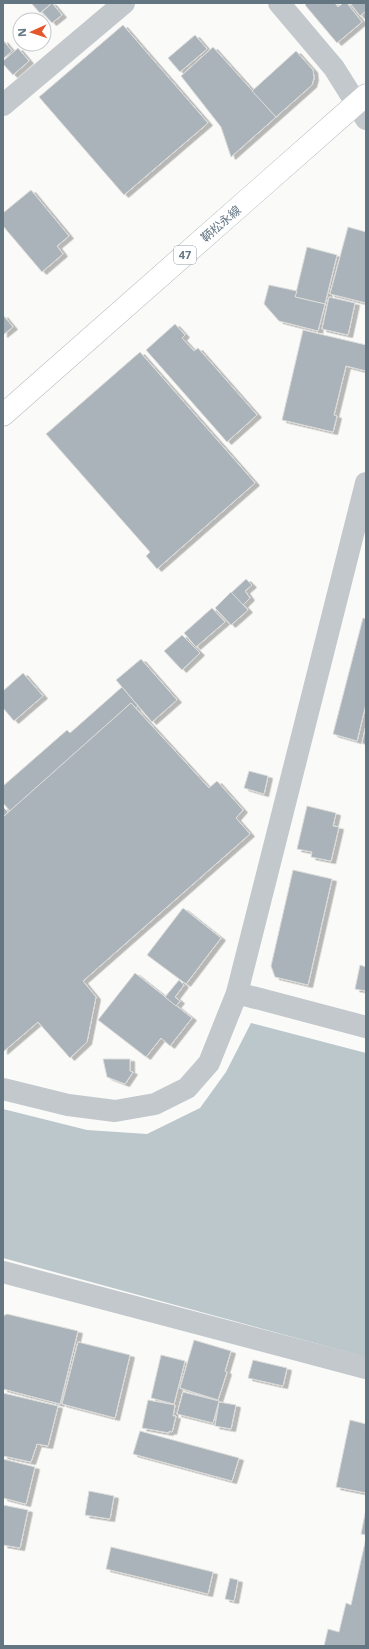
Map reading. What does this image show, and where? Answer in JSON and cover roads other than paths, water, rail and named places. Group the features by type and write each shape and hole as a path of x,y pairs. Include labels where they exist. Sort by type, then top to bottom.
{"main road":[{"name":"鞆松永線","path":"3,415 363,106"}],"street":[{"path":"3,105 124,3"},
{"path":"279,3 334,68 363,106"},
{"path":"3,1089 68,1105 115,1111 155,1104 187,1088 209,1063 237,994 366,483"},
{"path":"237,994 366,1027"},
{"path":"3,1272 366,1368"}]}
